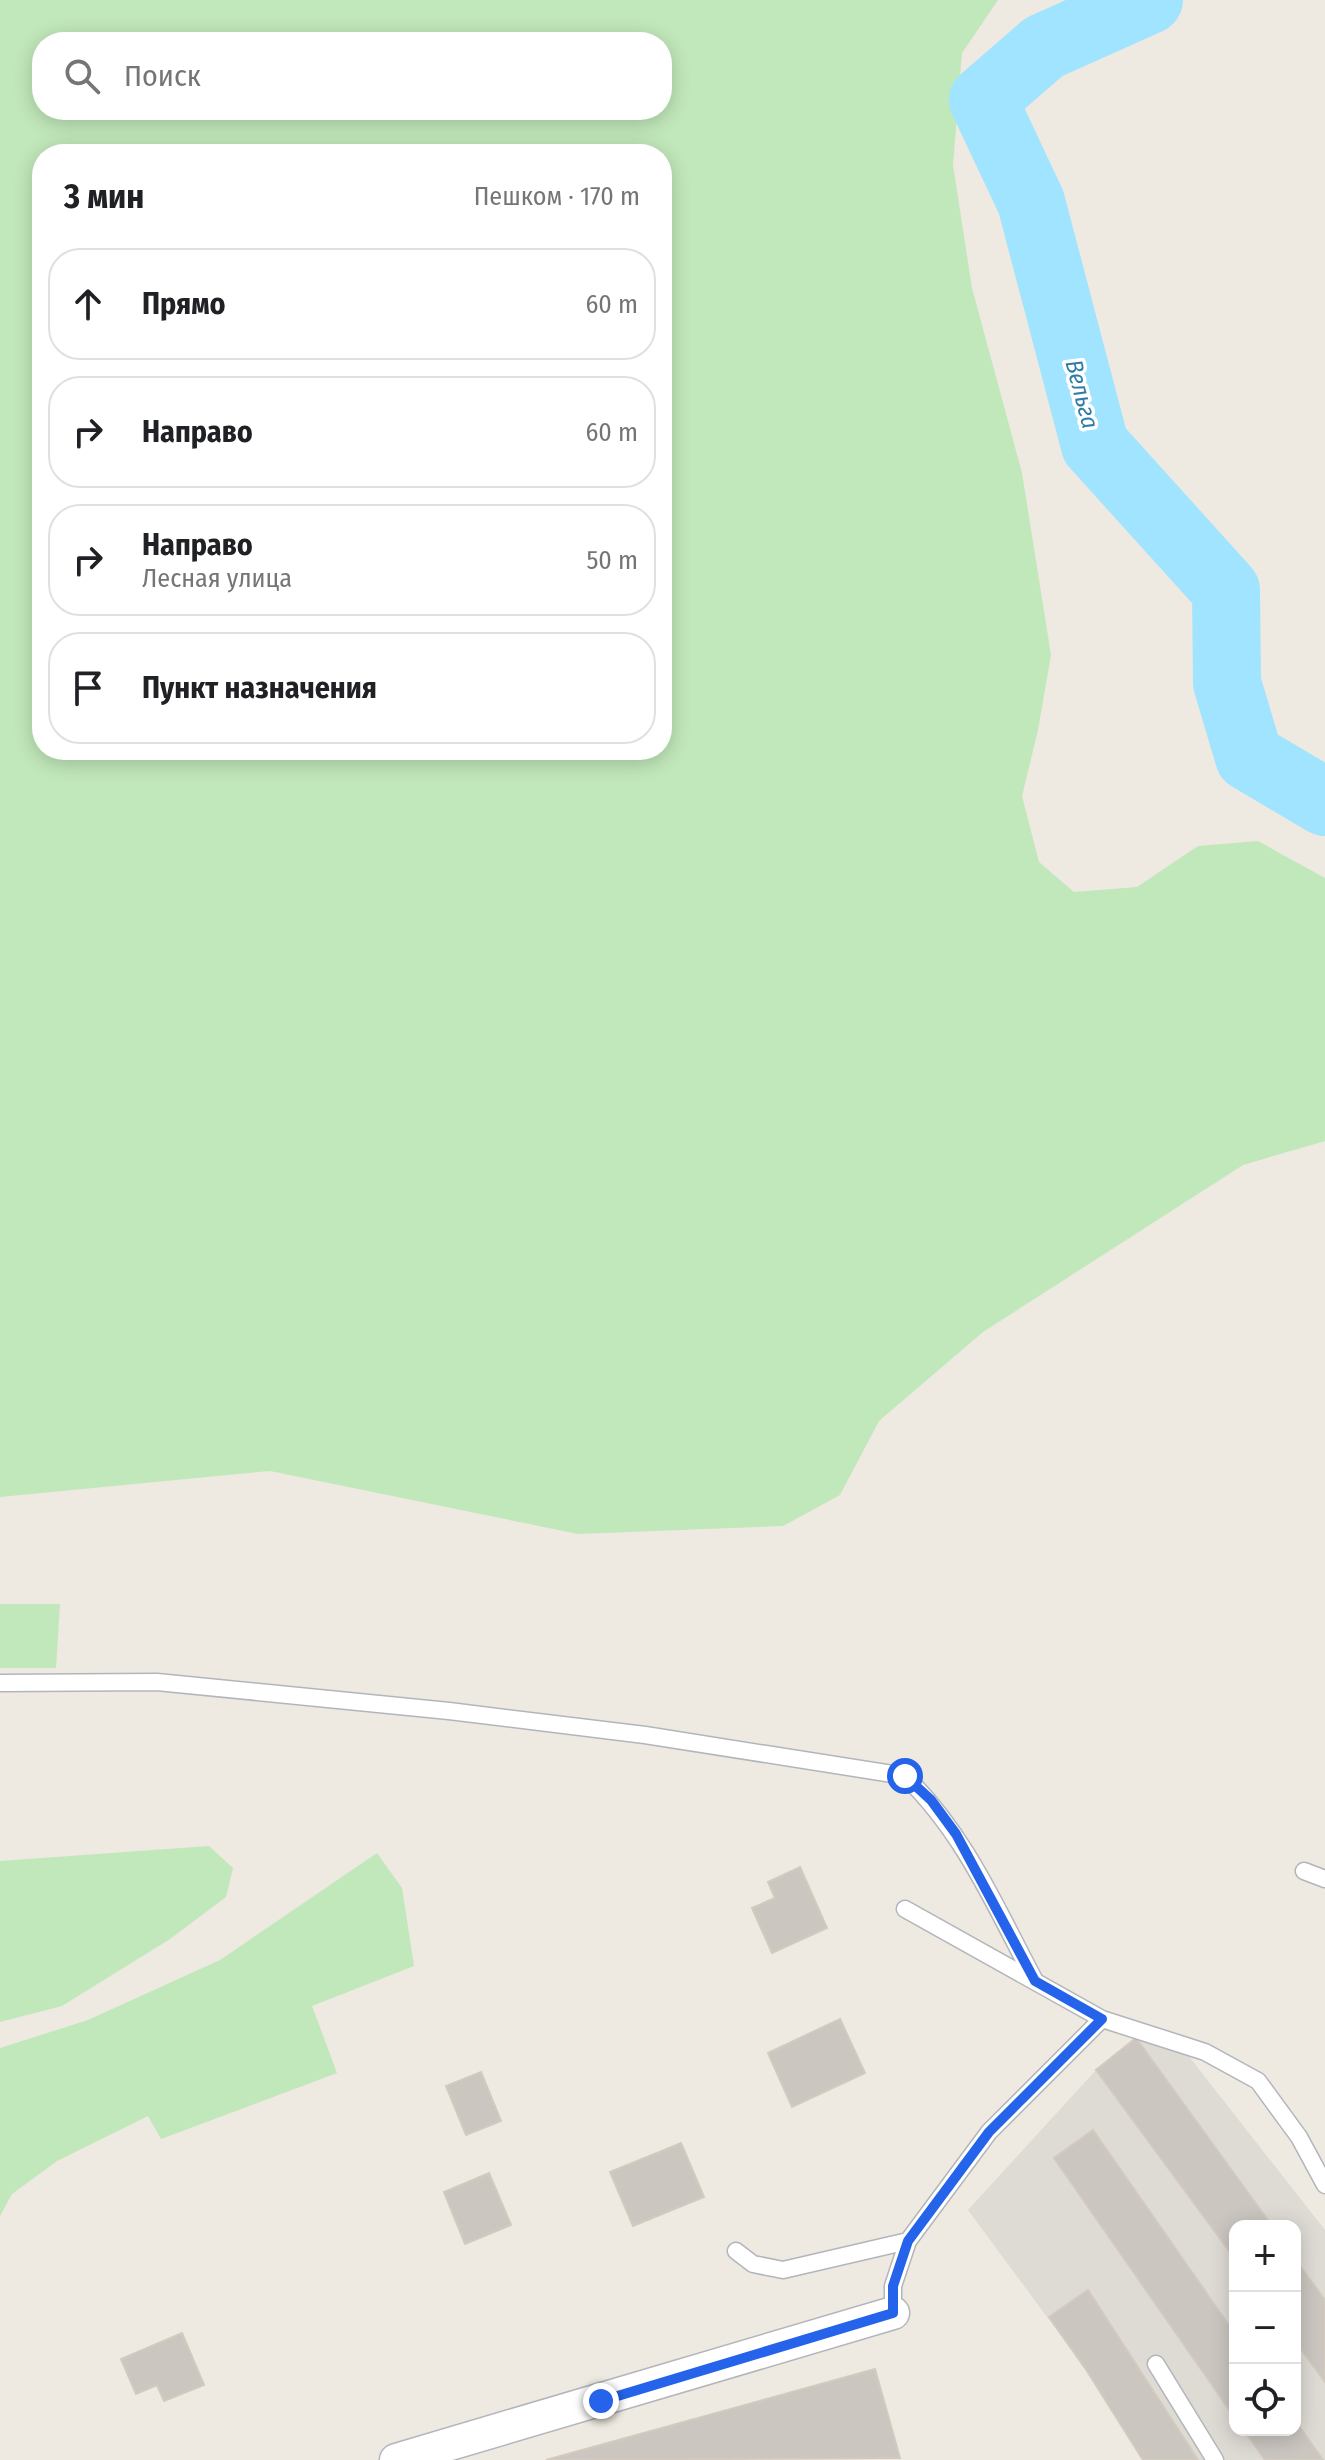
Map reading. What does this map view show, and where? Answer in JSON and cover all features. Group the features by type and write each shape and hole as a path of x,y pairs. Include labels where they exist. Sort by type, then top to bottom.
{"street":[{"path":"396,2460 893,2313"}],"lane":[{"path":"0,1683 157,1682 449,1711 645,1735 905,1776 931,1800 956,1834 1035,1981"},
{"path":"1304,1871 1325,1879"},
{"path":"905,1909 1102,2019 1205,2052 1258,2081 1299,2137 1325,2185"},
{"path":"893,2313 893,2286 908,2241 989,2132 1102,2019"},
{"path":"736,2251 753,2264 783,2270 908,2241"},
{"path":"1156,2364 1215,2460"}],"shaded area":[{"path":"1136,2038 1187,2054 1325,2230 1325,2460 1143,2460 1087,2371 968,2210 1096,2070"}],"green space":[{"path":"0,0 998,0 962,53 953,165 972,288 1022,473 1051,655 1022,796 1039,862 1074,892 1137,887 1198,846 1258,841 1325,878 1325,1141 1243,1165 983,1332 879,1421 840,1495 783,1526 578,1534 270,1471 0,1497"},
{"path":"0,1604 60,1604 56,1668 0,1668"},
{"path":"209,1846 233,1868 226,1897 170,1939 62,2006 0,2022 0,1861"},
{"path":"377,1853 402,1888 414,1966 312,2006 337,2073 161,2139 148,2116 57,2161 12,2194 0,2216 0,2048 88,2020 220,1960"}],"building":[{"path":"800,1867 827,1928 772,1953 752,1908 775,1898 768,1882"},
{"path":"840,2019 865,2073 792,2107 768,2053"},
{"path":"1136,2038 1268,2220 1229,2220 1229,2251 1096,2070"},
{"path":"481,2072 501,2121 466,2135 446,2086"},
{"path":"1093,2130 1229,2325 1229,2409 1054,2158"},
{"path":"681,2143 704,2197 633,2226 610,2172"},
{"path":"489,2173 511,2225 465,2244 444,2192"},
{"path":"1301,2267 1325,2300 1325,2382 1301,2349"},
{"path":"1088,2290 1198,2460 1143,2460 1049,2317"},
{"path":"182,2333 204,2385 164,2401 157,2385 136,2394 121,2359"},
{"path":"875,2369 900,2458 546,2460"},
{"path":"1301,2429 1323,2460 1265,2460 1248,2436 1301,2436"}],"waterway":[{"name":"Вельга","path":"1149,0 1044,47 983,100 1031,202 1095,445 1226,590 1227,683 1249,757 1325,802"}],"route":[{"path":"601,2401 893,2313 893,2286 908,2241 989,2132 1102,2019 1035,1981 956,1834 931,1800 905,1776"}]}
